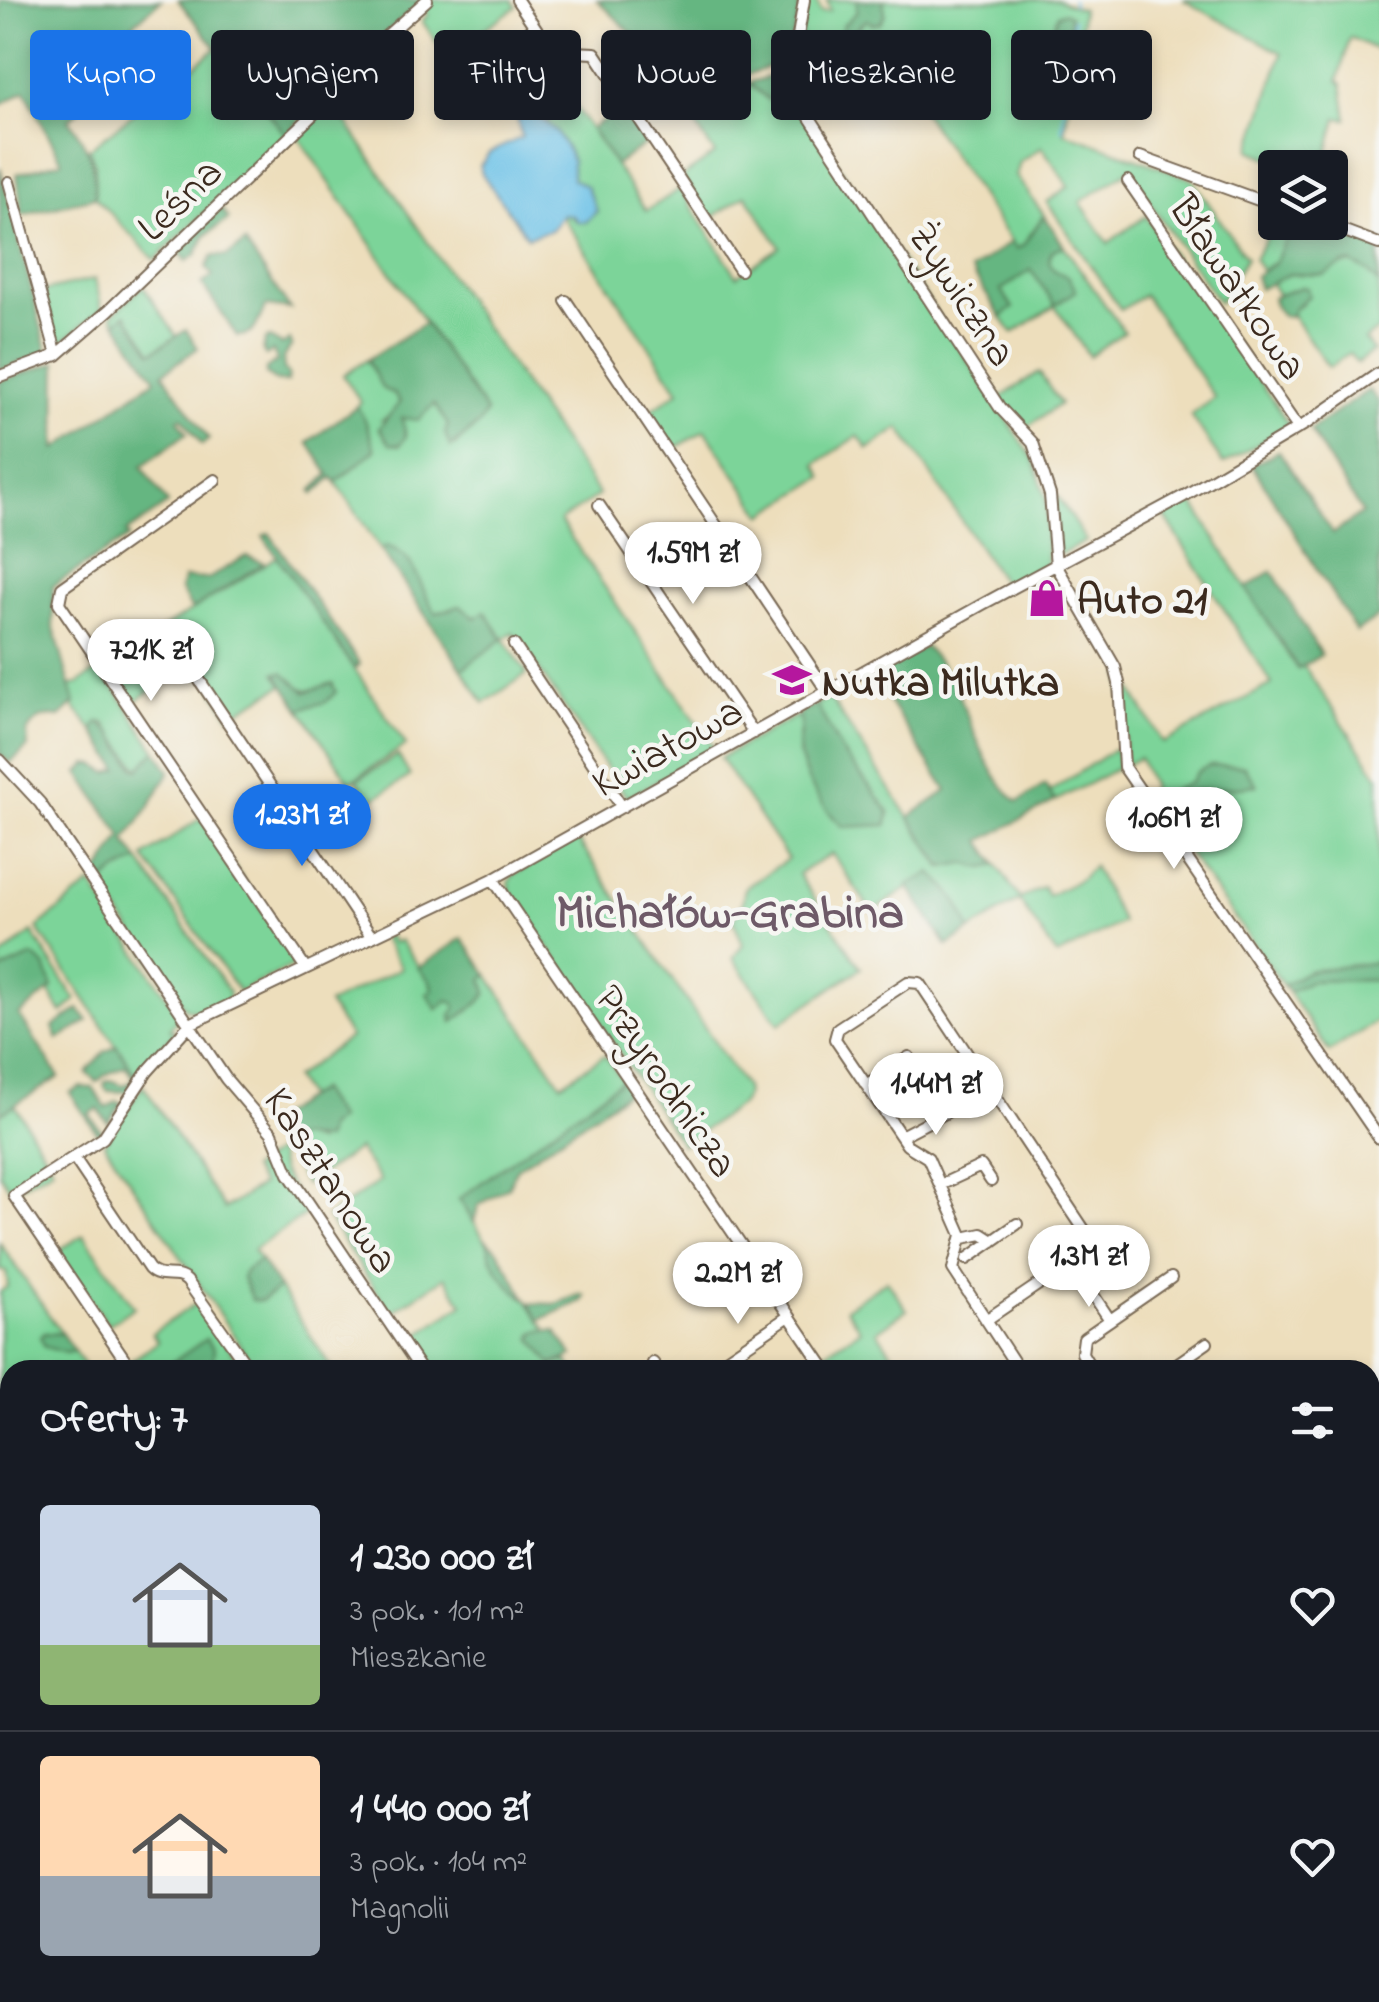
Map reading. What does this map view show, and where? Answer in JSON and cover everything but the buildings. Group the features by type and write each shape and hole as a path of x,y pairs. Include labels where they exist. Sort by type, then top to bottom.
{"street":[{"name":"Leśna","path":"0,376 57,355 109,310 321,107 366,54 426,0"},
{"path":"517,0 551,51 595,53 740,270"},
{"name":"Żywiczna","path":"804,0 798,36 778,69 1000,408 1033,443 1050,495 1056,565"},
{"path":"1140,157 1258,200"},
{"name":"Bławatkowa","path":"1128,181 1298,428"},
{"path":"10,182 57,355"},
{"path":"1348,232 1379,244"},
{"path":"566,300 827,691"},
{"name":"Kwiatowa","path":"125,1360 14,1196 75,1159 107,1134 146,1072 190,1024 493,879 1198,488 1379,373"},
{"path":"216,480 62,588 59,604 304,967"},
{"path":"599,505 754,732"},
{"path":"1056,565 1115,667 1124,768 1379,1138"},
{"path":"514,645 622,807"},
{"path":"194,672 371,936"},
{"path":"2,765 40,802 190,1024"},
{"name":"Przyrodnicza","path":"493,879 819,1360"},
{"path":"986,1320 1095,1246 920,983 908,982 836,1032 835,1038 910,1147 925,1154 963,1238 953,1269 986,1320 1012,1360"},
{"name":"Kasztanowa","path":"190,1024 226,1078 272,1133 289,1174 414,1360"},
{"path":"866,1085 909,1057"},
{"path":"902,1136 947,1112"},
{"path":"75,1159 150,1269 160,1276 176,1275 187,1280 243,1360"},
{"path":"940,1185 981,1166 991,1181"},
{"path":"967,1259 1018,1224"},
{"path":"963,1238 982,1234 994,1241"},
{"path":"1071,1262 1110,1320"},
{"path":"1088,1360 1082,1346 1089,1334 1171,1278"},
{"path":"724,1360 788,1316"},
{"path":"1182,1360 1207,1343"}],"green space":[{"path":"0,0 161,0 127,30 30,30 30,100 25,91 0,105"},
{"path":"178,0 424,0 389,30 211,30 211,41"},
{"path":"434,0 512,0 516,7 483,30 434,30 434,39 422,21 428,15 424,8"},
{"path":"597,0 801,0 795,30 771,30 771,65 751,73 751,30 628,30"},
{"path":"807,0 816,0 821,12 830,11 827,0 857,0 857,12 842,30 802,30"},
{"path":"857,0 883,0 885,14 880,23 867,20 858,30 842,30 857,12"},
{"path":"883,0 1057,0 1082,9 1080,30 1011,30 1011,120 1066,120 1064,132 1192,179 1246,258 1219,303 1128,171 1080,202 1108,243 1146,216 1290,426 1223,464 1191,415 1215,398 1144,295 1121,310 1047,202 1069,186 1042,147 1020,162 1016,176 1044,215 1016,249 929,120 991,120 991,30 858,30 867,19 873,24 885,14"},
{"path":"1183,0 1379,0 1379,51 1350,37 1338,81 1342,84 1347,119 1337,118 1329,150 1258,150 1258,153 1250,150 1282,53"},
{"path":"1058,14 1070,15 1070,30 1054,30"},
{"path":"211,53 211,120 274,120 286,135 155,260 95,197 95,165 89,149 126,120 191,120 191,69"},
{"path":"771,76 771,102 751,85 751,82"},
{"path":"751,85 771,102 771,120 809,120 1034,460 1046,498 1047,564 1005,586 900,428 868,449 858,436 816,464 823,477 763,515 705,430 671,451 646,414 679,391 562,216 567,214 585,222 597,211 572,179 572,161 546,121 581,120 581,115 646,211 680,189 737,276 780,247 746,195 710,219 682,177 715,154 692,120 751,120"},
{"path":"40,120 70,120 90,156 95,197 22,215 17,174 62,161"},
{"path":"274,120 301,120 286,135"},
{"path":"312,120 345,120 599,495 560,521 715,749 627,798 513,632 504,639 527,674 484,703 462,669 503,638 464,612 436,614 406,558 386,546 381,550 336,482 375,450 357,406 361,402 343,375 367,360 383,388 400,402 382,420 401,422 434,403 445,417 455,445 480,423 486,412 297,135"},
{"path":"604,120 634,120 649,142 615,165 591,129"},
{"path":"0,167 48,353 0,370"},
{"path":"221,208 229,219 206,235 196,255 186,261 179,251"},
{"path":"1044,215 1064,246 1053,250 1050,264 1058,273 1068,276 1076,291 1055,305 1031,270 1001,290 1013,308 1001,317 971,270 1011,242 1016,249 1024,245"},
{"path":"1348,237 1379,248 1379,284 1351,263 1324,275 1289,274 1259,289 1255,276 1275,263 1285,240 1348,240"},
{"path":"1265,240 1286,240 1279,258 1262,271 1254,259"},
{"path":"245,243 290,309 267,306 250,333 237,336 202,284 213,276 206,267 213,256 227,256"},
{"path":"1064,246 1124,332 1089,356 1055,306 1013,333 1001,317 1012,308 1001,290 1031,270 1055,305 1076,291 1068,276 1058,273 1050,263 1053,249"},
{"path":"1351,263 1379,284 1379,329 1365,340 1373,351 1357,363 1349,353 1329,368 1292,315 1302,304 1302,287 1278,295 1271,284 1289,274 1301,275"},
{"path":"95,279 102,309 57,346 43,291"},
{"path":"143,286 177,337 152,353 126,315 116,322 112,315"},
{"path":"1307,288 1309,296 1294,308 1291,316 1283,316 1273,297"},
{"path":"126,314 152,352 186,330 198,348 163,373 209,439 202,445 182,417 178,419 187,433 142,466 168,504 126,533 129,537 53,586 53,624 75,703 60,717 45,717 33,724 27,733 28,747 10,763 0,754 0,381 57,362 56,449 156,379 116,322"},
{"path":"425,323 486,412 480,423 450,447 445,433 448,425 434,404 418,420 402,418 406,436 400,445 390,444 379,428 400,402 383,389 367,360"},
{"path":"270,338 282,345 290,340 292,345 283,357 287,382 277,382 266,374 266,369 277,361 273,351 266,356 263,352 265,340"},
{"path":"1039,372 1060,404 1026,428 1009,413 1000,398"},
{"path":"1369,390 1379,402 1379,616 1356,632 1252,465 1279,451 1333,534 1362,513 1310,430"},
{"path":"357,406 375,450 336,482 332,477 314,494 312,491 329,474 308,442"},
{"path":"1058,497 1086,541 1062,554 1058,553 1054,500"},
{"path":"1190,498 1297,669 1304,666 1379,777 1379,963 1308,971 1283,985 1157,810 1191,792 1256,785 1244,766 1219,766 1197,772 1190,782 1151,802 1146,796 1152,787 1139,758 1125,765 1122,673 1163,743 1272,684 1163,514"},
{"path":"269,533 360,664 355,669 263,536"},
{"path":"386,546 397,550 411,565 436,613 460,606 475,618 485,611 503,639 462,669 381,550"},
{"path":"246,556 264,563 192,610 180,589 184,578 208,579"},
{"path":"278,556 406,745 350,782 300,709 317,704 332,684 305,689 276,674 283,685 230,716 195,661 130,705 105,665"},
{"path":"1272,571 1321,655 1298,669 1246,588"},
{"path":"925,646 951,679 988,763 1007,791 1018,802 1045,785 1055,801 981,841 997,865 983,868 965,863 943,867 909,817 947,791 872,675"},
{"path":"101,668 156,750 139,769 105,723 99,722 93,730 73,706 70,685"},
{"path":"283,672 306,692 332,683 336,692 326,702 300,709 276,673"},
{"path":"830,698 942,867 965,863 983,868 997,865 1020,899 1043,887 1048,896 1082,878 1093,866 1122,922 1057,956 1019,900 970,931 953,898 931,873 872,912 832,854 798,874 861,968 779,1024 733,958 743,944 733,919 745,888 788,859 720,758 798,715 802,765 833,817 889,812 842,752 816,704"},
{"path":"816,704 842,752 889,812 887,825 843,827 814,790 800,758 798,715"},
{"path":"99,722 113,734 135,768 139,769 156,750 170,771 125,841 139,860 100,886 95,879 122,836 79,773 88,764 108,773 119,769 93,730"},
{"path":"1116,748 1118,768 1055,801 1049,792"},
{"path":"398,755 410,776 370,801 357,780"},
{"path":"1210,765 1244,766 1257,785 1191,792 1157,810 1151,802 1190,782 1197,772"},
{"path":"201,818 299,963 239,992 144,857"},
{"path":"577,839 745,1087 741,1104 682,1145 510,891 513,875"},
{"path":"139,860 229,992 228,1001 201,1013 185,1008 100,886"},
{"path":"931,873 955,899 970,931 947,946 908,886"},
{"path":"91,884 180,1016 170,1028 175,1032 138,1078 37,928"},
{"path":"32,932 76,1000 62,1013 49,991 52,987 0,971 0,958"},
{"path":"388,935 393,943 399,940 430,981 437,1009 448,1000 455,1004 453,1022 487,993 483,978 488,975 561,1084 603,1056 622,1080 459,1199 520,1295 548,1331 533,1333 549,1360 423,1360 410,1340 463,1304 445,1277 391,1313 327,1217 380,1181 358,1149 305,1185 291,1162 285,1142 300,1137 317,1142 319,1090 307,1098 294,1078 350,1037 328,1004 401,968 382,938"},
{"path":"462,938 488,975 483,979 487,993 453,1022 455,1004 448,1000 437,1009 427,994 432,990 430,981 418,968"},
{"path":"33,956 45,966 53,988 19,1015 59,1077 0,1114 0,971"},
{"path":"1378,962 1379,980 1310,981 1288,992 1283,985 1308,971"},
{"path":"1379,980 1379,1020 1329,1052 1288,992 1310,981"},
{"path":"79,1009 88,1021 58,1040 53,1027"},
{"path":"117,1046 138,1078 129,1092 107,1091 104,1086 111,1080 123,1085 132,1082 133,1076 125,1066 97,1082 87,1073 104,1052"},
{"path":"622,1080 628,1088 626,1093 517,1168 508,1187 478,1206 474,1222 459,1199"},
{"path":"143,1085 224,1209 261,1185 251,1169 277,1151 281,1171 308,1213 253,1250 260,1260 245,1271 261,1301 279,1288 326,1360 250,1360 104,1143"},
{"path":"81,1087 93,1088 106,1108 117,1101 122,1103 108,1123 98,1109 89,1114 103,1133 100,1137 70,1093"},
{"path":"319,1090 338,1119 327,1128 325,1140 300,1137 285,1142 270,1121"},
{"path":"15,1105 53,1168 11,1191 0,1174 0,1114"},
{"path":"84,1235 134,1307 108,1325 57,1251"},
{"path":"487,1241 498,1250 526,1299 500,1274"},
{"path":"0,1243 62,1334 44,1333 66,1353 74,1351 80,1360 0,1360 0,1292 8,1286 6,1272 0,1270"},
{"path":"260,1260 279,1288 261,1301 252,1300 242,1278"},
{"path":"887,1280 907,1310 877,1331 897,1360 824,1360 821,1355 860,1330 846,1308"},
{"path":"585,1296 582,1301 540,1320 529,1303 555,1304"},
{"path":"198,1302 238,1360 132,1360 158,1342 152,1333"},
{"path":"538,1331 556,1331 573,1356 548,1360 532,1338"},
{"path":"44,1333 62,1334 74,1351 66,1353 45,1347 40,1337"},
{"path":"206,1339 214,1349 213,1360 176,1360"}],"water":[{"path":"518,120 542,120 556,131 572,161 572,179 586,186 597,211 586,222 563,214 551,230 527,237 480,166 489,153 522,137"}],"waterway":[{"path":"1072,0 1073,4"},
{"path":"1062,130 1073,19"}],"place":[{"name":"Auto 21","path":"1047,598"},
{"name":"Nutka Milutka","path":"792,680"}],"district":[{"name":"Michałów-Grabina","path":"730,910"}]}
